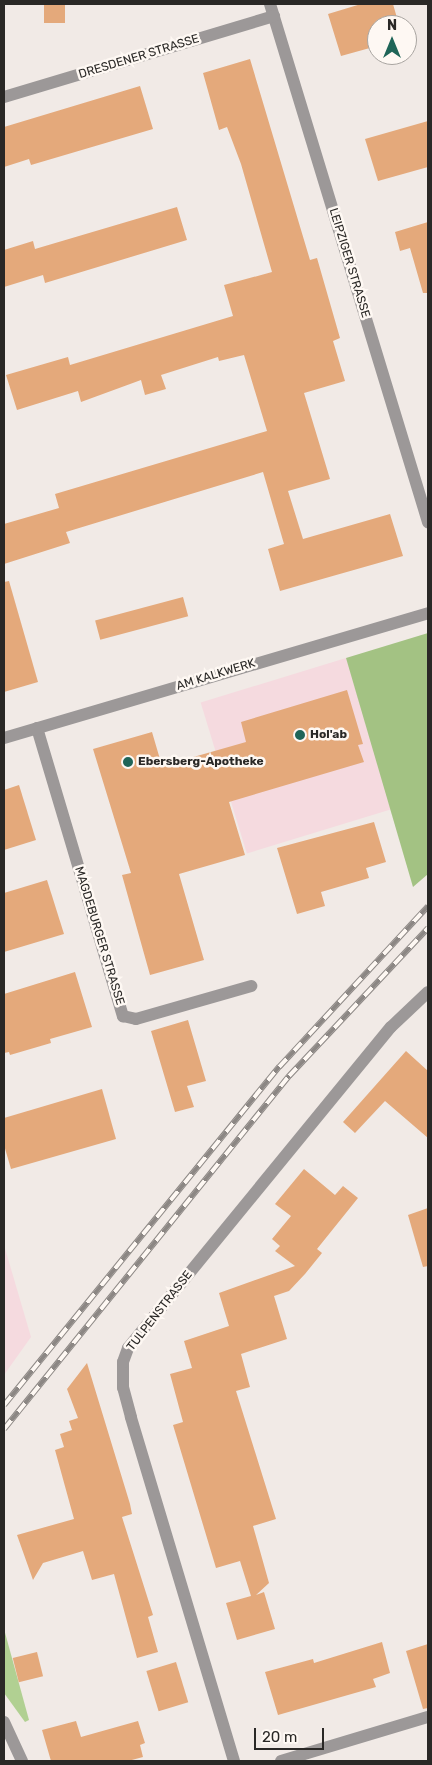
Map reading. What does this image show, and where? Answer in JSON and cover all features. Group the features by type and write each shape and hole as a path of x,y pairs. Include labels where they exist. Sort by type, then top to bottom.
{"street":[{"name":"DRESDENER STRASSE","path":"4,97 272,10"},
{"name":"LEIPZIGER STRASSE","path":"272,10 428,522"},
{"name":"AM KALKWERK","path":"4,738 428,613"},
{"name":"MAGDEBURGER STRASSE","path":"37,728 123,1016 136,1019 252,986"},
{"name":"TULPENSTRASSE","path":"234,1761 131,1417 123,1388 123,1362 128,1348 391,1028 428,992"},
{"path":"281,1761 428,1716"},
{"path":"4,1722 22,1761"}],"shaded area":[{"path":"346,658 392,809 247,854 201,702"},
{"path":"4,1245 31,1337 4,1375"}],"green space":[{"path":"428,633 428,874 413,887 346,658"},
{"path":"4,1629 29,1720 25,1722 4,1693"}],"building":[{"path":"44,4 65,4 65,23 44,23"},
{"path":"361,4 393,4 396,15 367,15 367,49 341,56 328,14"},
{"path":"250,59 310,260 317,258 340,338 333,341 345,381 304,393 330,479 288,491 303,539 390,514 403,556 280,591 268,549 284,544 263,472 66,532 70,543 4,564 4,524 59,508 55,494 267,431 244,355 219,361 218,357 161,375 166,389 145,395 141,380 81,402 78,391 17,410 6,375 68,357 70,365 233,316 224,285 272,272 241,164 227,127 219,130 203,73"},
{"path":"140,86 153,129 31,165 29,159 4,167 4,127"},
{"path":"428,121 428,167 378,181 365,139"},
{"path":"177,207 187,240 45,283 43,275 4,287 4,250 33,241 35,249"},
{"path":"428,222 428,293 423,293 410,248 400,251 395,232"},
{"path":"9,581 38,682 4,692 4,582"},
{"path":"183,597 188,616 100,640 95,621"},
{"path":"347,690 363,744 358,745 364,762 229,802 245,855 179,874 204,960 150,975 122,875 131,873 93,749 152,732 162,766 246,742 241,722"},
{"path":"19,785 36,840 4,850 4,790"},
{"path":"374,822 386,862 366,868 369,878 321,892 325,906 297,914 277,848"},
{"path":"47,880 64,934 4,952 4,893"},
{"path":"75,972 92,1027 50,1039 51,1043 10,1055 9,1052 4,1053 4,994"},
{"path":"188,1020 206,1081 187,1086 194,1107 175,1112 151,1031"},
{"path":"406,1051 428,1071 428,1138 385,1101 355,1133 343,1122"},
{"path":"102,1089 116,1139 11,1169 4,1145 4,1118"},
{"path":"304,1169 335,1195 343,1186 358,1198 317,1249 322,1253 305,1274 289,1291 274,1296 287,1339 241,1354 250,1387 236,1391 276,1519 253,1526 269,1583 256,1595 264,1592 275,1629 237,1640 226,1603 251,1596 240,1561 216,1568 173,1425 183,1422 170,1374 192,1368 184,1341 229,1326 219,1293 295,1266 275,1251 280,1246 272,1239 291,1216 275,1204"},
{"path":"428,1208 428,1266 423,1267 408,1215"},
{"path":"87,1363 130,1504 132,1514 122,1517 153,1615 148,1617 158,1652 137,1658 114,1574 92,1580 83,1551 43,1563 33,1580 17,1535 74,1519 55,1450 64,1447 60,1434 72,1430 69,1421 78,1418 67,1389"},
{"path":"382,1642 390,1673 373,1679 376,1687 278,1715 265,1672 313,1659 314,1663"},
{"path":"428,1644 428,1708 423,1709 406,1651"},
{"path":"37,1652 43,1676 19,1682 13,1658"},
{"path":"176,1662 188,1702 159,1711 146,1671"},
{"path":"76,1721 81,1737 138,1721 145,1743 140,1745 143,1757 128,1761 51,1761 42,1730"}],"railway":[{"path":"4,1405 279,1067 428,906"},
{"path":"4,1429 289,1076 428,928"}],"place":[{"name":"Hol'ab","path":"300,735"},
{"name":"Ebersberg-Apotheke","path":"128,762"}]}
